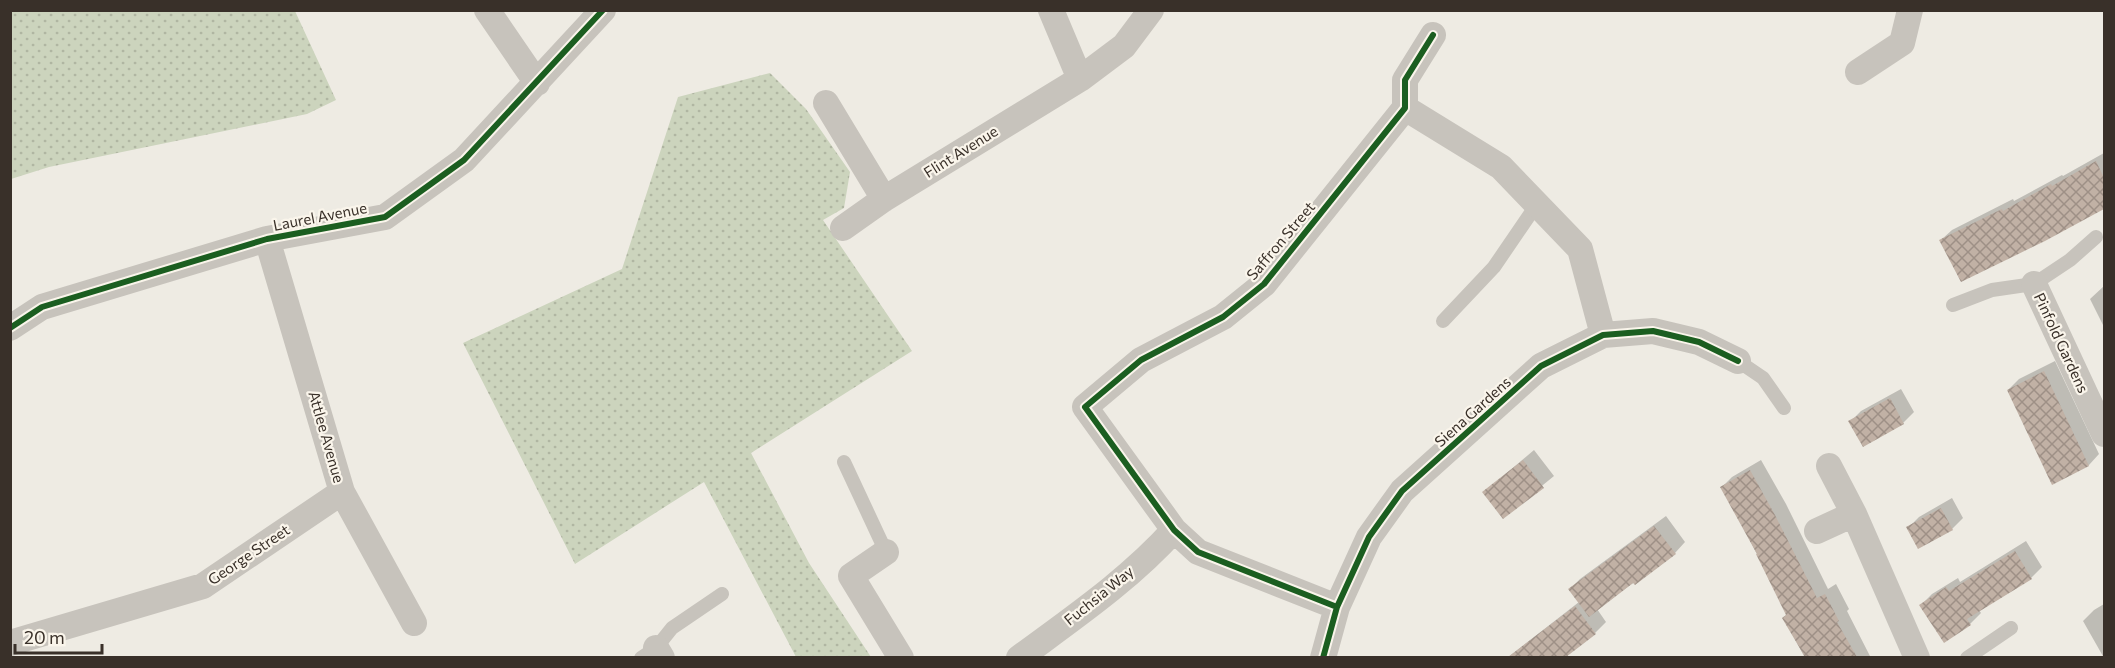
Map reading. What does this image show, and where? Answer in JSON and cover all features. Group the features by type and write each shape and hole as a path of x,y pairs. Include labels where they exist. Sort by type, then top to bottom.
{"street":[{"path":"487,10 537,83"},
{"name":"Laurel Avenue","path":"10,328 42,307 267,239 385,217 464,160 603,10"},
{"path":"1052,10 1080,79"},
{"name":"Flint Avenue","path":"843,228 884,199 1080,79 1124,46 1151,10"},
{"path":"1858,72 1902,43 1910,10"},
{"path":"1433,35 1405,80 1405,108 1501,167 1580,249 1603,335"},
{"path":"826,103 884,199"},
{"name":"Saffron Street","path":"1174,530 1085,407 1141,360 1223,317 1264,284 1405,108"},
{"name":"Attlee Avenue","path":"267,239 342,492 414,623"},
{"name":"Pinfold Gardens","path":"2034,284 2104,434"},
{"name":"Siena Gardens","path":"1323,657 1337,607 1369,537 1402,491 1540,366 1603,335 1653,331 1700,342 1738,360"},
{"path":"1829,466 1854,513 1917,657"},
{"name":"George Street","path":"10,643 203,586 342,492"},
{"path":"1817,531 1854,513"},
{"path":"1174,530 1198,552 1337,607"},
{"name":"Fuchsia Way","path":"1019,657 1101,597 1157,549 1174,530"},
{"path":"886,552 851,576 901,657"}],"lane":[{"path":"1443,321 1494,267 1537,204"},
{"path":"1953,305 1992,290 2034,284 2070,260 2096,237"},
{"path":"1738,360 1763,378 1784,408"},
{"path":"844,462 886,552"},
{"path":"653,654 672,628 722,594"},
{"path":"1967,657 2011,628"}],"green space":[{"path":"10,11 295,11 336,100 307,114 49,167 11,179"},
{"path":"770,73 806,109 850,172 844,208 823,220 912,351 751,453 809,563 871,657 796,657 704,482 575,564 463,343 622,269 678,97"}],"building":[{"path":"2096,161 2104,178 2104,209 1961,282 1939,240 2002,209 2003,211"},
{"path":"2044,371 2089,466 2052,485 2007,390"},
{"path":"1890,398 1904,424 1863,447 1848,421"},
{"path":"1523,460 1544,488 1503,519 1482,492"},
{"path":"1750,470 1817,598 1825,594 1839,621 1837,622 1857,657 1805,657 1782,618 1786,615 1757,554 1720,487"},
{"path":"1941,508 1953,530 1918,549 1906,527"},
{"path":"1654,526 1676,554 1589,617 1568,589"},
{"path":"2015,551 2032,579 1967,619 1971,625 1944,643 1919,605 1946,587 1949,591"},
{"path":"1575,606 1596,634 1566,657 1508,657"}],"cycle path":[{"path":"10,328 42,307 267,239 385,217 464,160 603,10"},
{"path":"1337,607 1198,552 1174,530 1085,407 1141,360 1223,317 1264,284 1405,108 1405,80 1433,35"},
{"path":"1323,658 1337,607 1369,537 1402,491 1541,366 1603,335 1653,331 1699,342 1738,361"}]}
